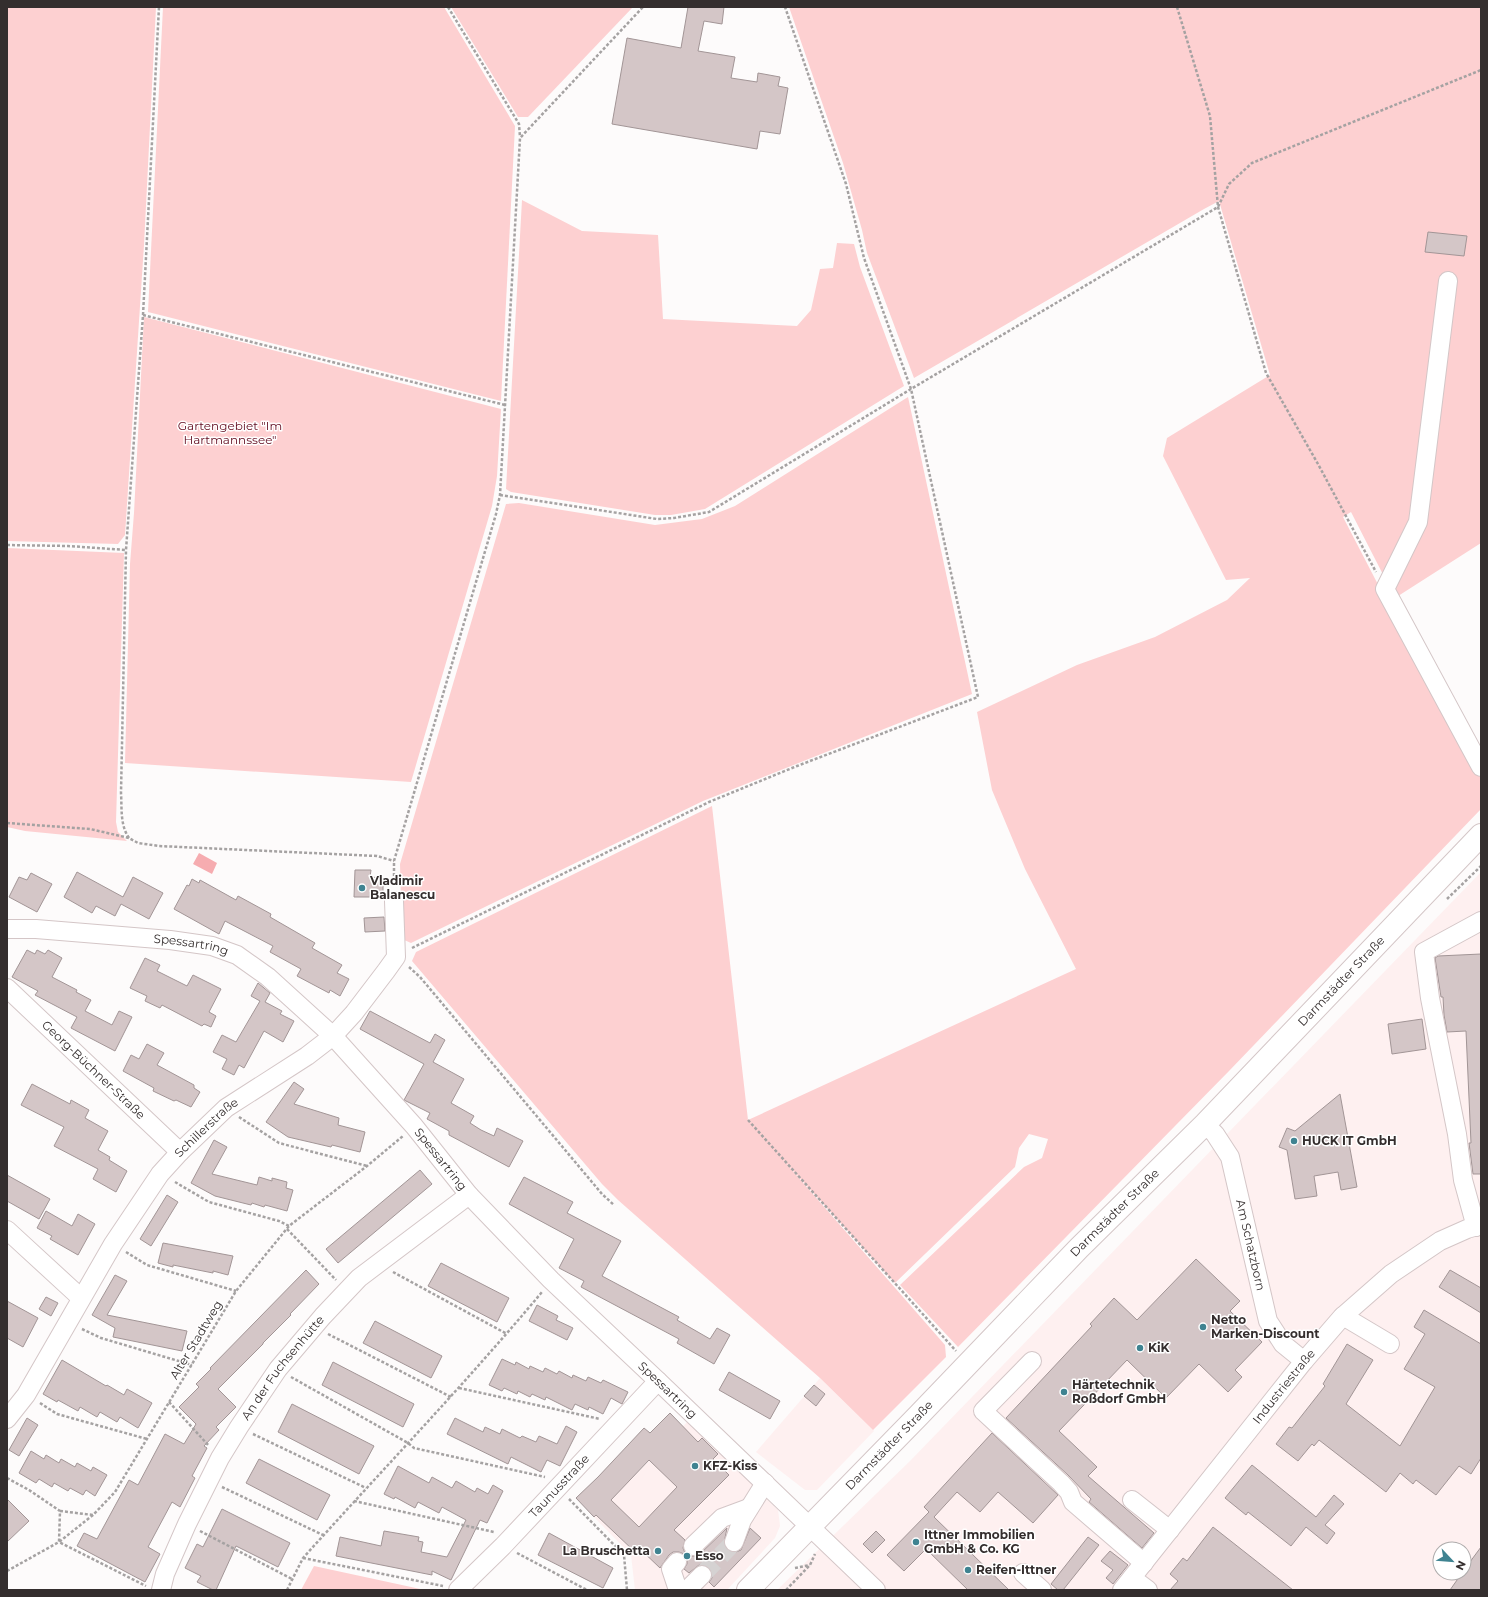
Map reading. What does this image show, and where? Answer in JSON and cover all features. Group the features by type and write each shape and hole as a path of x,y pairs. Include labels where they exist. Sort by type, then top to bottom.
{"main road":[{"name":"Darmstädter Straße","path":"748,1590 1079,1248 1205,1124 1481,835"}],"street":[{"path":"1448,281 1418,522 1385,589 1481,767"},
{"path":"394,901 396,957"},
{"path":"1478,1226 1463,1180 1457,1134 1430,998 1424,952 1481,921"},
{"name":"Spessartring","path":"7,929 36,929 162,939 212,946 237,955 268,977 333,1036 414,1126 469,1195 551,1280 876,1590"},
{"name":"Schillerstraße","path":"7,1419 26,1395 113,1244 160,1174 180,1152 226,1108 306,1056 333,1036 354,1013 396,957"},
{"name":"Georg-Büchner-Straße","path":"7,988 180,1152"},
{"name":"Am Schatzborn","path":"1205,1124 1215,1134 1230,1157 1268,1321 1283,1344 1304,1361"},
{"name":"An der Fuchsenhütte","path":"154,1588 165,1574 187,1524 220,1458 278,1369 359,1278 469,1195"},
{"name":"Industriestraße","path":"1127,1584 1304,1361 1342,1316 1397,1270 1440,1241 1478,1226"},
{"path":"7,1230 81,1298"},
{"path":"1342,1316 1390,1344"},
{"path":"1032,1361 983,1411 1061,1483 1069,1492 1072,1502 1144,1563"},
{"name":"Taunusstraße","path":"459,1590 508,1541 658,1381"},
{"path":"734,1542 742,1520 765,1483"},
{"path":"1132,1500 1170,1530"},
{"path":"693,1546 722,1518 749,1508"},
{"path":"677,1562 671,1569 678,1590"},
{"path":"1023,1574 1042,1590"},
{"path":"687,1590 702,1575"},
{"path":"1127,1584 1148,1590"}],"path":[{"path":"129,838 125,832 123,824 121,793 126,550 143,315 159,7"},
{"path":"394,901 394,861 496,514 500,495 520,138 519,124 448,7"},
{"path":"520,138 643,7"},
{"path":"614,1205 602,1194 420,977 396,957 708,802 797,766 978,697 911,389 864,258 846,184 785,7"},
{"path":"1177,7 1210,116 1218,207 1266,373 1318,464 1385,589"},
{"path":"500,495 657,519 674,518 709,512 911,389 1218,207 1229,184 1252,163 1481,70"},
{"path":"143,315 505,405"},
{"path":"7,545 68,546 126,550"},
{"path":"7,823 90,829 129,838 138,843 159,846 377,856 394,861"},
{"path":"226,1108 279,1143 367,1166"},
{"path":"748,1120 967,1364"},
{"name":"Alter Stadtweg","path":"7,1571 59,1542 92,1515 116,1492 236,1291 286,1229 367,1166 414,1126"},
{"path":"160,1174 209,1202 279,1221 289,1226"},
{"path":"286,1229 346,1291"},
{"path":"113,1244 146,1265 236,1291"},
{"path":"378,1264 507,1334"},
{"path":"287,1590 303,1558 451,1397 507,1334 551,1280"},
{"path":"68,1322 101,1338 192,1365"},
{"path":"315,1327 451,1397"},
{"path":"278,1369 408,1443 414,1448 551,1478 624,1555 627,1590"},
{"path":"459,1388 618,1423"},
{"path":"26,1395 57,1414 147,1439"},
{"path":"169,1402 220,1458"},
{"path":"239,1427 366,1488"},
{"path":"7,1478 29,1490 60,1511 92,1515"},
{"path":"208,1480 323,1535"},
{"path":"354,1501 508,1541 587,1590"},
{"path":"60,1511 59,1542 154,1588"},
{"path":"187,1524 292,1579"},
{"path":"303,1558 459,1590"},
{"path":"786,1590 810,1565"}],"shaded area":[{"path":"199,853 217,863 212,874 193,864"},
{"path":"1481,872 1481,1590 777,1590 910,1461"},
{"path":"820,1378 874,1431 817,1490 805,1490 756,1452"},
{"path":"688,1421 778,1510 780,1526 775,1538 727,1590 635,1590 631,1555 594,1517"}],"green space":[{"path":"7,7 156,7 144,245 125,535 118,544 7,541"},
{"path":"163,7 444,7 515,126 501,401 148,312"},
{"path":"451,7 633,7 528,117 518,117"},
{"path":"789,7 1481,7 1481,543 1395,598 1351,512 1343,517 1400,627 1481,775 1481,809 1229,1071 958,1347 900,1285 1024,1167 1042,1158 1048,1139 1029,1134 1019,1148 1015,1167 895,1283 777,1153 945,1345 946,1357 873,1430 820,1378 618,1200 602,1184 412,961 416,952 712,806 748,1120 1076,969 1025,869 992,790 977,712 1077,665 1155,637 1227,600 1250,578 1226,580 1163,456 1167,438 1270,375 1219,201 914,378 867,253 843,163"},
{"path":"522,200 582,231 658,235 663,319 797,326 811,310 820,269 833,268 837,243 854,244 860,267 904,386 705,509 671,515 655,515 511,492 506,489"},
{"name":"Gartengebiet \"Im Hartmannssee\"","path":"144,317 501,409 497,476 492,506 411,782 125,763 130,564"},
{"path":"908,397 972,694 703,801 411,943 402,939 400,864 506,504 519,503 655,525 702,519 735,506"},
{"path":"7,548 124,553 116,822 118,832 127,841 25,831 7,827"},
{"path":"314,1566 425,1590 301,1590"}],"building":[{"path":"688,7 724,7 722,24 704,21 698,51 735,57 731,78 757,82 758,73 780,77 778,86 788,88 780,134 760,131 757,149 612,124 627,38 681,48"},
{"path":"1428,232 1467,236 1464,256 1425,252"},
{"name":"Vladimir Balanescu","path":"355,870 371,870 370,877 383,878 383,893 370,892 370,897 354,897"},
{"path":"77,872 123,897 133,877 163,893 149,919 121,904 115,916 96,906 92,913 64,897"},
{"path":"31,873 52,884 37,912 9,897 19,877 27,880"},
{"path":"192,879 199,883 200,880 236,900 238,896 271,914 270,917 315,943 312,948 342,965 337,973 349,979 340,996 330,990 329,993 297,976 301,969 270,952 273,946 225,921 219,934 174,909 187,885 189,886"},
{"path":"384,917 385,931 365,932 364,918"},
{"path":"27,950 35,954 37,950 45,954 48,950 62,958 52,977 77,990 76,992 91,1000 85,1011 112,1025 119,1011 132,1017 115,1051 71,1028 77,1017 35,995 38,991 12,977"},
{"path":"1481,954 1481,1174 1473,1174 1469,1143 1471,1143 1466,1031 1447,1032 1443,997 1441,997 1435,958 1438,956"},
{"path":"145,958 160,965 157,971 187,986 193,975 221,989 209,1012 216,1016 211,1027 204,1024 202,1026 162,1005 160,1008 145,1001 147,996 130,988"},
{"path":"258,983 270,993 265,1002 282,1011 280,1014 294,1021 283,1042 264,1031 244,1068 239,1065 234,1075 222,1069 227,1059 213,1052 222,1035 236,1042 260,1001 251,996"},
{"path":"370,1011 430,1043 435,1034 445,1040 433,1062 464,1079 451,1103 474,1116 470,1123 481,1130 494,1136 497,1128 523,1141 509,1167 449,1135 449,1131 427,1119 430,1113 404,1100 424,1064 360,1029"},
{"path":"1422,1019 1426,1049 1392,1054 1388,1024"},
{"path":"147,1044 164,1053 157,1065 194,1085 194,1088 200,1092 191,1107 153,1091 154,1088 123,1071 131,1055 139,1059"},
{"path":"294,1082 304,1089 294,1104 339,1118 338,1125 365,1132 360,1152 288,1137 266,1122"},
{"path":"32,1084 70,1104 71,1100 89,1110 85,1118 108,1131 98,1150 110,1157 109,1160 127,1171 116,1192 93,1179 98,1169 54,1146 64,1127 21,1105"},
{"path":"1340,1094 1357,1187 1341,1190 1338,1172 1314,1176 1317,1196 1295,1199 1287,1150 1279,1147 1287,1128 1295,1131"},
{"path":"214,1140 227,1147 212,1174 257,1185 259,1177 272,1181 272,1178 287,1182 286,1188 293,1190 287,1211 265,1205 264,1207 252,1203 251,1205 215,1196 191,1183"},
{"path":"420,1170 432,1184 338,1263 326,1249"},
{"path":"7,1175 50,1199 39,1219 7,1201"},
{"path":"524,1177 573,1202 567,1213 621,1241 602,1276 679,1317 677,1320 710,1339 717,1328 730,1335 714,1364 677,1343 679,1339 581,1287 584,1281 559,1268 574,1239 509,1204"},
{"path":"167,1195 178,1202 151,1246 140,1239"},
{"path":"46,1211 72,1226 78,1214 95,1224 78,1255 50,1239 52,1236 37,1228"},
{"path":"163,1243 233,1256 228,1275 213,1271 213,1273 173,1265 173,1267 158,1263"},
{"path":"1196,1259 1240,1301 1230,1311 1262,1342 1235,1370 1242,1377 1228,1392 1199,1364 1166,1398 1127,1360 1059,1431 1097,1467 1088,1476 1154,1533 1142,1548 1089,1502 1091,1499 1068,1475 1006,1418 1092,1326 1090,1324 1114,1298 1137,1320"},
{"path":"441,1263 509,1298 497,1322 428,1286"},
{"path":"306,1270 319,1284 290,1314 291,1315 218,1389 236,1407 216,1427 219,1430 204,1446 207,1448 192,1476 195,1478 180,1507 172,1502 148,1547 160,1554 145,1582 77,1546 84,1533 97,1539 129,1480 138,1485 165,1434 184,1444 196,1424 179,1407 199,1387 196,1384 211,1369 210,1368"},
{"path":"1450,1270 1481,1288 1481,1313 1439,1287"},
{"path":"115,1275 127,1281 107,1315 187,1331 182,1351 113,1337 115,1328 92,1315"},
{"path":"46,1297 58,1303 51,1316 39,1309"},
{"path":"7,1301 38,1318 23,1347 7,1338"},
{"path":"537,1305 558,1316 556,1320 573,1328 567,1340 529,1321"},
{"path":"1424,1310 1481,1344 1481,1458 1471,1474 1459,1466 1436,1495 1416,1480 1413,1484 1400,1473 1386,1492 1319,1440 1314,1446 1312,1444 1298,1461 1276,1444 1289,1427 1292,1428 1325,1386 1323,1384 1347,1344 1373,1360 1346,1404 1400,1446 1435,1387 1404,1369 1425,1334 1414,1327"},
{"path":"375,1321 442,1356 431,1378 363,1343"},
{"path":"502,1359 515,1365 516,1362 529,1369 530,1366 543,1372 545,1368 557,1374 559,1371 572,1378 573,1375 586,1381 588,1377 601,1383 603,1380 628,1392 622,1404 611,1398 603,1414 589,1407 588,1410 575,1404 572,1410 546,1397 545,1400 532,1394 530,1397 518,1391 517,1394 504,1388 502,1391 489,1385"},
{"path":"62,1360 124,1395 127,1389 152,1403 138,1428 120,1417 117,1422 100,1412 97,1417 80,1407 78,1411 43,1394"},
{"path":"333,1362 414,1404 403,1427 322,1385"},
{"path":"729,1372 780,1401 770,1419 719,1390"},
{"path":"814,1385 825,1394 816,1406 804,1396"},
{"path":"292,1404 374,1446 359,1474 278,1432"},
{"path":"670,1413 698,1442 702,1438 718,1454 713,1459 729,1475 674,1530 685,1540 683,1548 685,1553 690,1556 700,1554 727,1528 724,1543 726,1549 731,1552 741,1550 750,1528 761,1538 714,1587 709,1582 712,1578 712,1573 709,1567 699,1565 689,1573 684,1569 687,1564 687,1558 684,1554 673,1552 669,1555 660,1568 638,1547 634,1551 596,1515 594,1517 576,1498 644,1428 650,1433","holes":["649,1460 677,1487 639,1527 611,1500"]},
{"path":"27,1418 38,1425 19,1456 9,1450"},
{"path":"455,1418 483,1432 485,1427 500,1434 502,1429 520,1438 522,1436 536,1442 539,1436 557,1444 566,1426 577,1432 560,1466 547,1460 541,1472 511,1457 508,1464 447,1434"},
{"path":"992,1433 1058,1495 1033,1523 998,1492 980,1512 957,1492 934,1517 1009,1590 968,1590 926,1549 904,1571 887,1555 929,1512 924,1507"},
{"path":"31,1451 44,1459 46,1455 59,1463 61,1459 75,1467 77,1463 91,1471 93,1467 107,1475 95,1496 86,1490 83,1495 70,1488 68,1491 54,1483 52,1487 39,1479 36,1483 19,1473"},
{"path":"259,1459 330,1495 317,1520 246,1483"},
{"path":"1252,1465 1316,1517 1334,1495 1344,1504 1325,1525 1335,1533 1327,1544 1306,1527 1291,1546 1248,1512 1246,1515 1225,1498"},
{"path":"398,1466 429,1483 432,1477 452,1488 456,1481 475,1492 477,1488 488,1494 493,1485 503,1491 487,1523 480,1520 451,1580 432,1571 432,1575 336,1556 340,1537 381,1546 384,1531 419,1537 418,1541 423,1542 421,1552 447,1557 466,1520 442,1507 439,1513 418,1502 415,1508 395,1497 394,1499 384,1494"},
{"path":"7,1499 29,1521 7,1542"},
{"path":"222,1509 290,1543 278,1567 236,1546 216,1590 213,1590 197,1582 201,1576 185,1568 197,1544 203,1547"},
{"path":"1213,1527 1293,1590 1170,1590 1178,1581 1170,1574 1183,1558 1187,1561"},
{"path":"876,1531 885,1540 872,1553 863,1544"},
{"path":"549,1533 613,1568 603,1588 538,1555"},
{"path":"1088,1537 1099,1545 1063,1590 1058,1590 1051,1584"},
{"path":"1481,1547 1481,1590 1450,1590 1456,1581 1472,1581 1472,1559"},
{"path":"1110,1551 1128,1565 1113,1584 1106,1578 1113,1570 1101,1561"}],"tunnel":[{"path":"702,1575 734,1542"}],"place":[{"name":"Vladimir Balanescu","path":"362,888"},
{"name":"HUCK IT GmbH","path":"1294,1141"},
{"name":"Netto Marken-Discount","path":"1203,1327"},
{"name":"KiK","path":"1140,1348"},
{"name":"Härtetechnik Roßdorf GmbH","path":"1064,1392"},
{"name":"KFZ-Kiss","path":"695,1466"},
{"name":"Ittner Immobilien GmbH & Co. KG","path":"916,1542"},
{"name":"La Bruschetta","path":"658,1551"},
{"name":"Esso","path":"687,1556"},
{"name":"Reifen-Ittner","path":"968,1570"}]}
